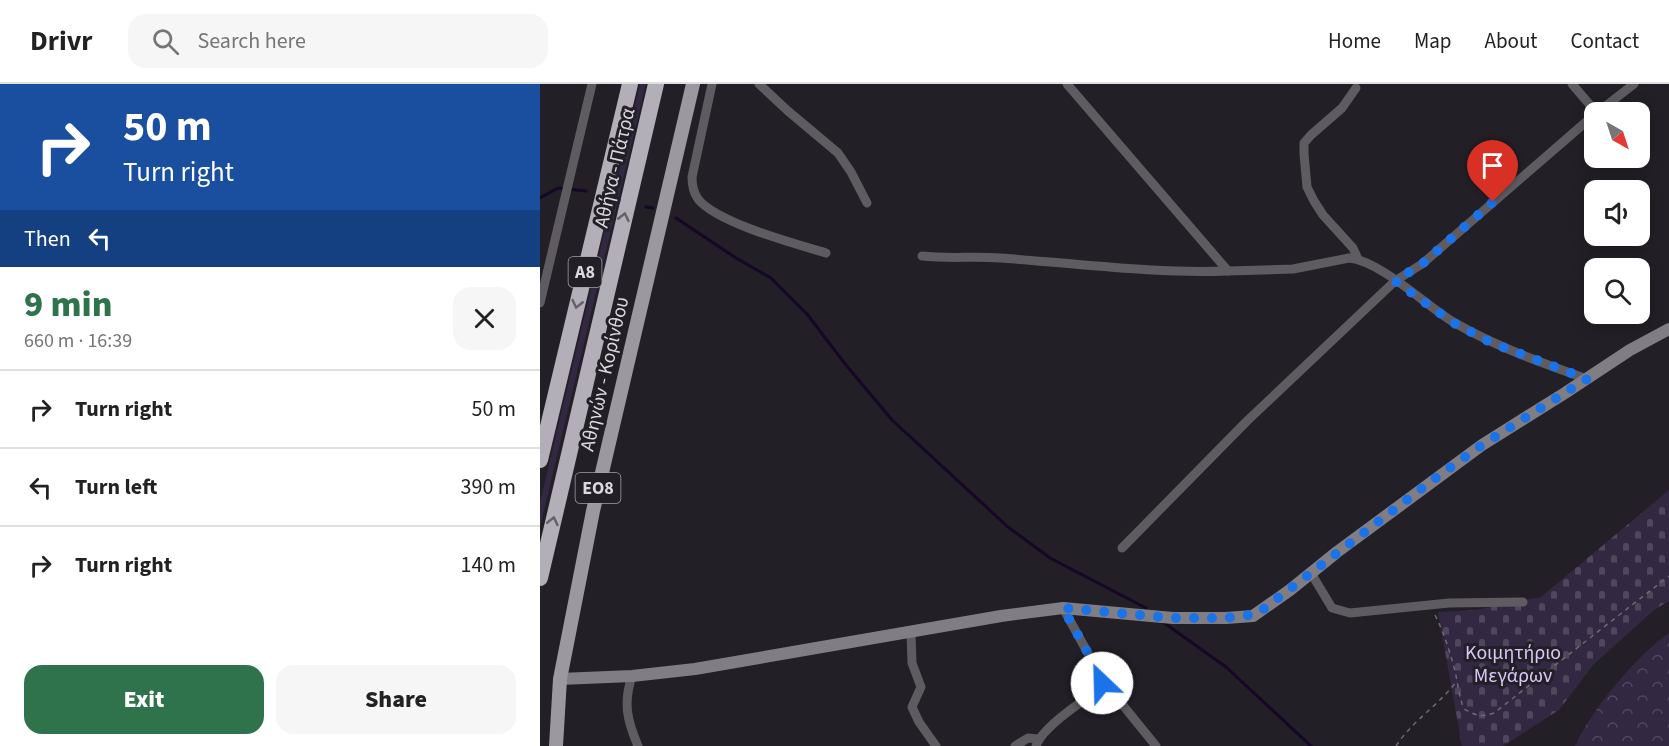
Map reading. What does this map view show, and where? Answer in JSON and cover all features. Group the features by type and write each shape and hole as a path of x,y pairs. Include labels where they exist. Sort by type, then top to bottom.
{"highway":[{"name":"Αθήνα - Πάτρα","path":"540,460 630,84"},
{"name":"Αθήνα - Πάτρα","path":"540,578 656,84"}],"main road":[{"name":"Αθηνών - Κορίνθου","path":"556,746 560,679 593,511 693,84"}],"street":[{"path":"540,303 592,84"},
{"path":"712,84 692,177 692,186 697,198 718,215 781,240 826,253"},
{"path":"759,84 838,153 867,203"},
{"path":"1066,84 1228,271"},
{"path":"1572,84 1587,102"},
{"path":"1610,102 1634,84"},
{"path":"1356,88 1342,108 1304,143 1304,154 1306,186 1323,215 1353,248 1358,259"},
{"path":"1122,548 1247,421 1395,281 1422,264 1584,123"},
{"path":"922,256 998,258 1131,270 1195,272 1293,269 1349,258 1358,259 1365,261 1395,281 1452,322 1492,343 1587,379"},
{"path":"560,679 632,676 723,664 1018,613 1063,608 1173,618 1253,616 1446,471 1495,437 1630,350 1669,329"},
{"path":"1311,573 1332,608 1350,614 1430,605 1523,602"},
{"path":"1015,746 1028,738 1037,743 1054,723 1097,690 1102,683 1063,608"},
{"path":"910,633 912,663 921,687 912,707 936,746"},
{"path":"632,676 626,704 629,723 638,746"},
{"path":"1100,677 1156,746"}],"path":[{"path":"1430,605 1442,629 1464,709 1478,717 1494,713 1669,576"},
{"path":"1396,746 1403,736 1446,696 1456,682"}],"green space":[{"path":"640,84 646,84 540,527 540,502"},
{"name":"Κοιμητήριο Μεγάρων","path":"1669,490 1669,601 1654,610 1593,665 1559,710 1503,746 1462,746 1438,612 1475,610 1541,597"},
{"path":"1669,633 1669,746 1575,746 1603,700 1629,669"}],"waterway":[{"path":"540,198 558,188 586,191"},
{"path":"646,207 653,208"},
{"path":"676,218 771,278 807,314 892,420 1008,527 1050,558 1146,608"},
{"path":"1163,622 1226,667 1311,746"}],"route":[{"path":"1102,683 1063,608 1173,618 1253,616 1482,445 1587,379 1492,343 1452,322 1395,281 1422,264 1493,202"}]}
